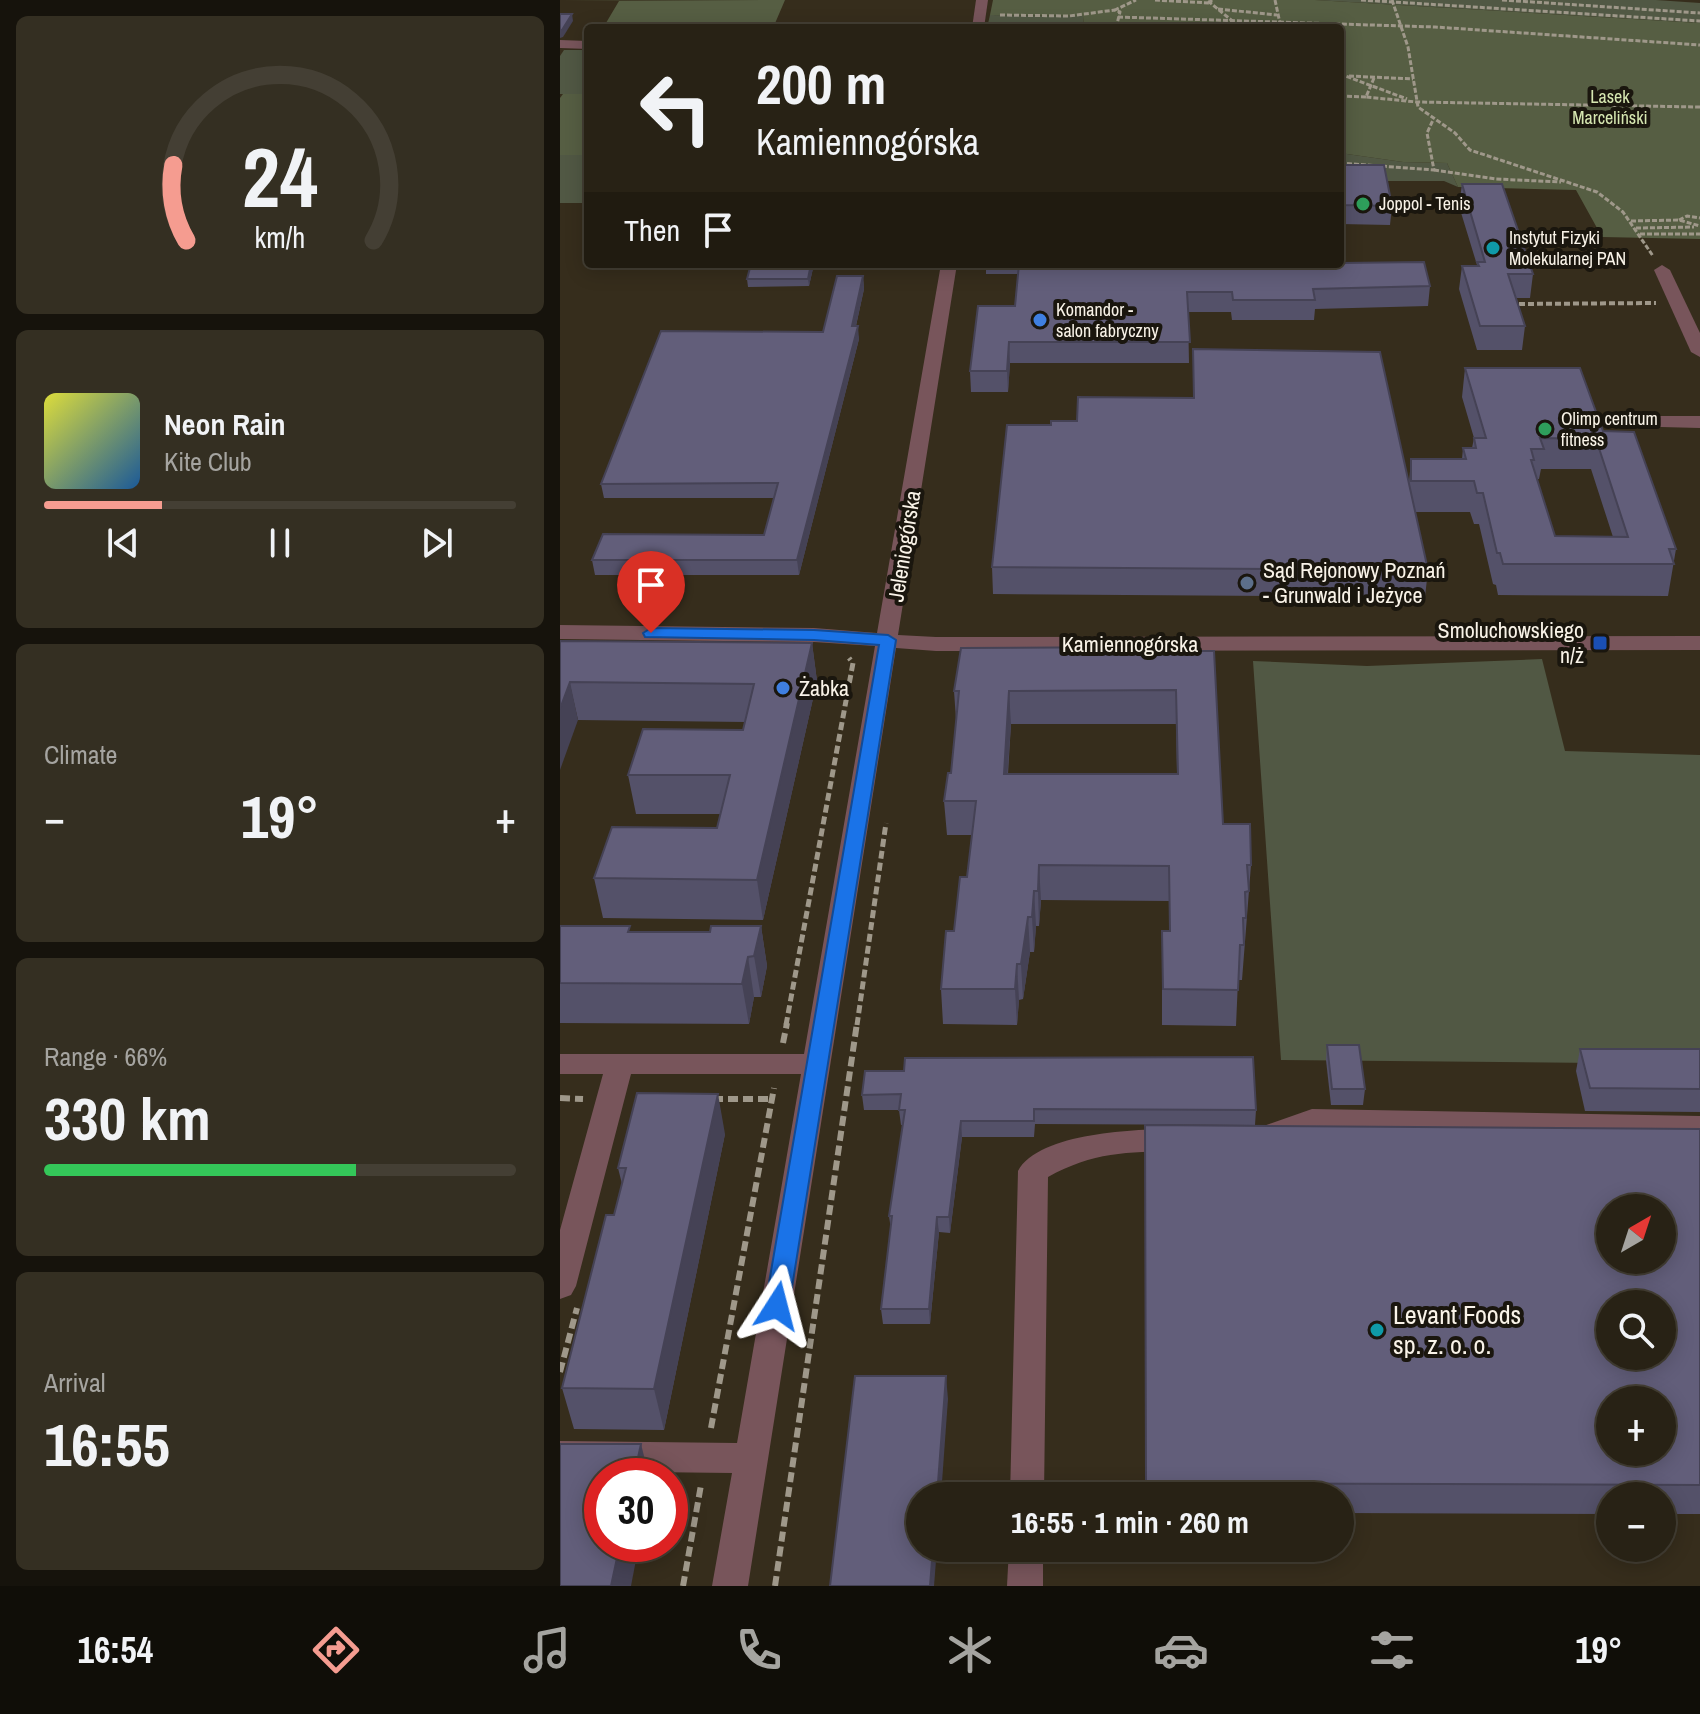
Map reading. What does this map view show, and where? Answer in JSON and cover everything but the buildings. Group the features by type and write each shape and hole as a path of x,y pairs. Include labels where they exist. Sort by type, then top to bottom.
{"street":[{"path":"978,22 982,0"},
{"path":"560,44 584,45"},
{"name":"Jeleniogórska","path":"730,1586 948,268"},
{"path":"1662,270 1700,352"},
{"path":"1629,422 1700,422"},
{"name":"Kamiennogórska","path":"560,632 814,635 936,644 1700,643"},
{"path":"560,1064 817,1064"},
{"path":"560,1286 620,1064"},
{"path":"1244,1140 1260,1139 1312,1120 1700,1127"},
{"path":"1027,1482 1033,1171 1067,1151 1104,1141 1198,1140"},
{"path":"560,1456 752,1458"},
{"path":"1025,1586 1026,1562"}],"path":[{"path":"978,22 1115,10 1136,0"},
{"path":"1155,0 1209,1 1234,23"},
{"path":"1275,0 1280,24"},
{"path":"1361,0 1700,21"},
{"path":"1502,0 1700,13"},
{"path":"1392,1 1401,25 1417,102"},
{"path":"1107,10 1111,4"},
{"path":"1218,9 1277,17 1700,45"},
{"path":"1115,10 1120,12 1117,24"},
{"path":"1118,17 1234,23 1277,17"},
{"path":"1344,75 1413,79"},
{"path":"1344,76 1417,102 1433,120 1455,133 1470,150 1572,183 1612,202 1630,221 1662,270"},
{"path":"1366,97 1374,78"},
{"path":"1344,96 1417,102 1700,107"},
{"path":"1433,120 1427,133 1434,170"},
{"path":"1344,163 1434,170 1496,179 1572,183"},
{"path":"1679,220 1687,216 1700,218"},
{"path":"1630,221 1679,220 1700,227"},
{"path":"1635,228 1700,227"},
{"path":"1683,234 1700,227"},
{"path":"1639,234 1700,234"},
{"path":"1519,304 1656,304 1652,295"},
{"path":"683,1586 853,663 843,656"},
{"path":"775,1586 887,819"},
{"path":"560,1098 610,1099"},
{"path":"703,1100 772,1099"}],"green space":[{"path":"785,0 775,24 605,24 619,1 560,1"},
{"name":"Lasek Marceliński","path":"993,0 1315,0 1700,23 1700,239 1602,237 1576,190 1458,187 1447,163 1403,162 1344,154 1344,24 1084,24 1083,16 990,15"},
{"path":"1315,0 1656,0 1700,3 1700,23"},
{"path":"990,15 1083,16 1084,24 988,24"},
{"path":"564,50 584,50 584,94 560,94 560,56"},
{"path":"563,94 584,94 584,155 560,155 560,98"},
{"path":"1344,154 1403,162 1447,163 1458,187 1444,181 1344,181"},
{"path":"560,155 584,155 584,203 560,203"},
{"path":"1542,659 1565,751 1700,755 1700,1064 1281,1060 1253,661 1367,666"}],"place":[{"name":"Joppol - Tenis","path":"1363,204"},
{"name":"Instytut Fizyki Molekularnej PAN","path":"1493,248"},
{"name":"Komandor - salon fabryczny","path":"1040,320"},
{"name":"Olimp centrum fitness","path":"1545,429"},
{"name":"Sąd Rejonowy Poznań - Grunwald i Jeżyce","path":"1247,583"},
{"name":"Smoluchowskiego n/ż","path":"1600,643"},
{"name":"Żabka","path":"783,688"},
{"name":"Levant Foods sp. z. o. o.","path":"1377,1330"}],"route":[{"path":"651,633 814,635 888,640 777,1306"}]}
